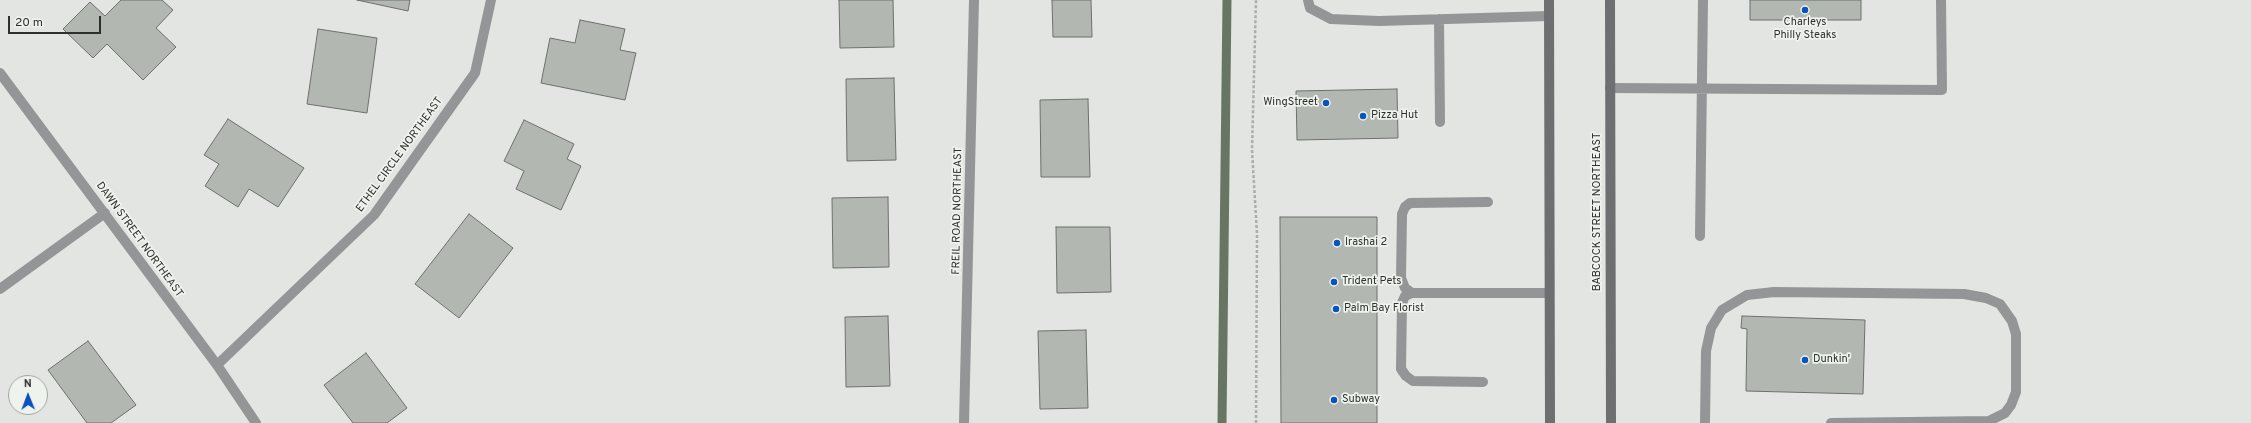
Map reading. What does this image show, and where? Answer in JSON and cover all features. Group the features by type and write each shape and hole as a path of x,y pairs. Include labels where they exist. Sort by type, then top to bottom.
{"main road":[{"path":"1549,0 1550,423"},
{"name":"BABCOCK STREET NORTHEAST","path":"1610,0 1611,423"}],"street":[{"name":"ETHEL CIRCLE NORTHEAST","path":"217,365 374,215 475,73 491,0"},
{"name":"FREIL ROAD NORTHEAST","path":"964,423 974,0"},
{"path":"1308,0 1310,8 1331,19 1379,21 1549,16"},
{"path":"1700,236 1703,0"},
{"path":"1610,88 1942,90 1941,0"},
{"path":"1439,19 1440,122"},
{"name":"DAWN STREET NORTHEAST","path":"0,73 217,365 256,423"},
{"path":"1412,293 1405,288 1401,278 1402,214 1405,207 1410,203 1488,202"},
{"path":"0,289 105,214"},
{"path":"1705,423 1706,351 1710,328 1722,310 1732,302 1747,295 1774,292 1964,294 1986,298 2000,304 2012,321 2016,334 2016,392 2011,405 2005,413 1989,421 1831,423"},
{"path":"1483,382 1413,381 1406,376 1401,369 1402,303 1405,296 1412,293 1550,293"}],"path":[{"path":"1256,0 1252,150 1256,234 1256,423"}],"building":[{"path":"121,0 162,0 173,10 156,28 176,47 143,80 107,44 93,58 63,29 90,2 105,16"},
{"path":"357,0 410,0 408,11"},
{"path":"839,0 893,0 894,47 840,48"},
{"path":"1052,0 1091,0 1092,37 1053,37"},
{"name":"Charleys Philly Steaks","path":"1750,0 1861,0 1861,20 1750,20"},
{"path":"580,20 625,29 620,50 636,53 625,100 541,83 550,38 575,43"},
{"path":"318,29 377,38 367,113 307,104"},
{"path":"894,78 896,160 847,161 846,79"},
{"path":"1397,89 1398,138 1297,140 1296,91"},
{"path":"1088,99 1090,177 1041,177 1040,100"},
{"path":"228,119 304,168 278,207 249,189 238,207 205,186 219,164 204,155"},
{"path":"524,120 574,144 567,159 581,166 561,210 516,189 524,171 504,161"},
{"path":"888,197 889,267 833,268 832,198"},
{"path":"469,214 513,248 459,318 415,284"},
{"path":"1280,217 1377,217 1377,423 1281,423"},
{"path":"1056,227 1110,227 1111,292 1057,293"},
{"path":"888,316 890,386 846,387 845,317"},
{"name":"Dunkin'","path":"1742,316 1865,320 1863,394 1746,391 1747,329 1741,328"},
{"path":"1086,330 1088,408 1040,409 1038,331"},
{"path":"88,341 136,405 111,423 87,423 48,370"},
{"path":"366,353 407,408 387,423 353,423 324,385"}],"waterway":[{"path":"1222,423 1227,0"}],"place":[{"name":"Charleys Philly Steaks","path":"1805,10"},
{"name":"WingStreet","path":"1326,103"},
{"name":"Pizza Hut","path":"1363,116"},
{"name":"Irashai 2","path":"1337,243"},
{"name":"Trident Pets","path":"1334,282"},
{"name":"Palm Bay Florist","path":"1336,309"},
{"name":"Dunkin'","path":"1805,360"},
{"name":"Subway","path":"1334,400"}]}
